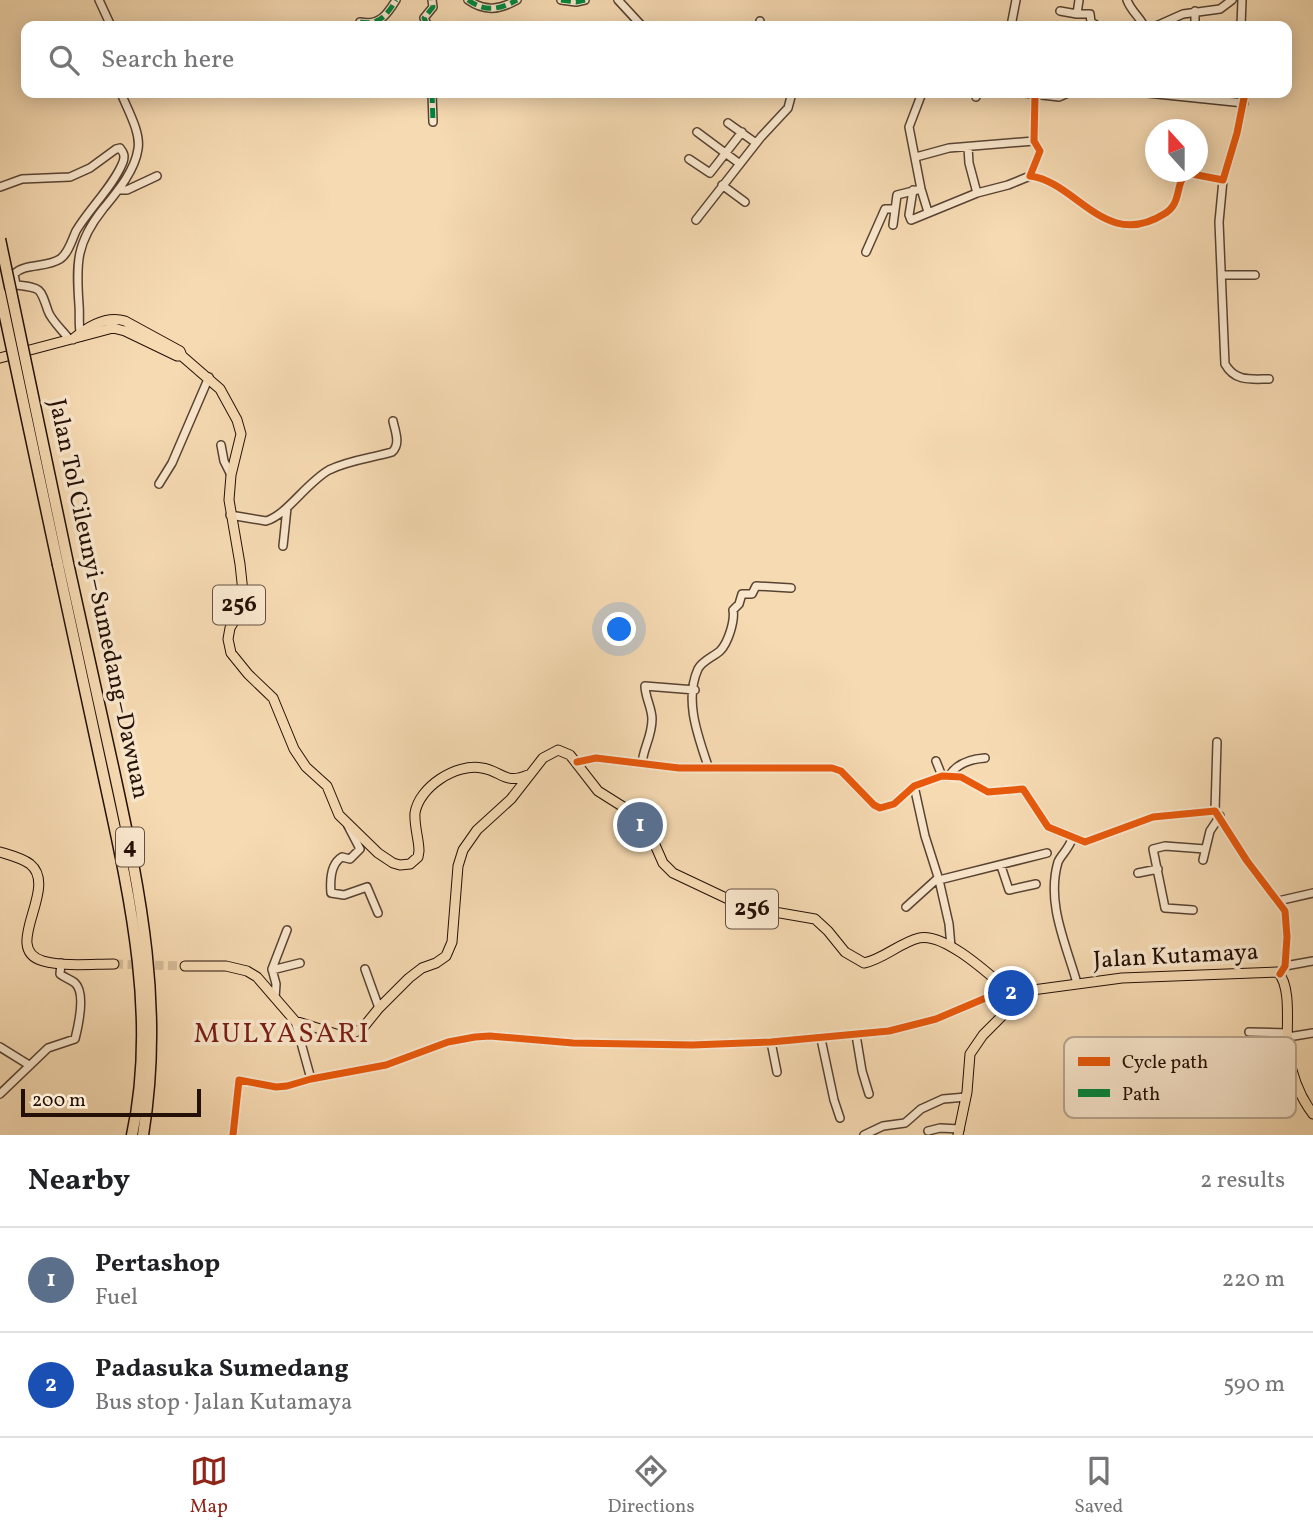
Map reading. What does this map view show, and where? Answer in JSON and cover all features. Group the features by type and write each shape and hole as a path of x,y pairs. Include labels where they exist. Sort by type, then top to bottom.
{"highway":[{"name":"Jalan Tol Cileunyi–Sumedang–Dawuan","path":"0,239 132,922 139,976 142,1034 140,1084 132,1135"},
{"name":"Jalan Tol Cileunyi–Sumedang–Dawuan","path":"0,293 130,843 145,934 153,1034 151,1085 143,1135"}],"main road":[{"name":"256","path":"76,337 101,321 119,319 127,328 149,339 173,346 209,377 230,404 241,434 231,475 229,500 243,592 236,618 230,628 228,639 231,653 273,698 301,761 327,786 335,809 346,822 387,860 406,865 418,857 416,810 430,786 444,777 478,767 511,780"},
{"name":"256","path":"0,358 113,328 127,328"},
{"path":"185,966 226,967 247,971 257,977 295,1021 332,1034 348,1035 362,1029 379,1008 416,972 446,956 452,942 458,866 463,850 477,830 511,799 543,758 558,750 567,752 576,762"},
{"name":"256","path":"576,762 598,791 644,820 667,869 688,882 745,907 815,919 845,952 864,962 880,958 917,938 932,939 951,947 986,970 1009,991"},
{"path":"511,799 511,780 530,774"},
{"path":"0,852 30,864 37,872 39,885 26,942 32,954 40,961 114,964"},
{"name":"Jalan Kutamaya","path":"1009,991 1077,983 1282,970 1288,1035"},
{"path":"959,1132 970,1054 983,1035 1007,1011 1009,991"},
{"name":"Jalan Kutamaya","path":"1296,1083 1313,1114"}],"street":[{"path":"99,0 109,21"},
{"path":"376,21 396,0"},
{"path":"426,21 424,18 433,7 432,0"},
{"path":"468,0 489,9 517,0"},
{"path":"561,0 585,0"},
{"path":"618,0 637,21"},
{"path":"1012,21 1016,0"},
{"path":"1077,13 1079,0"},
{"path":"1127,0 1130,10 1141,21"},
{"path":"1167,21 1195,11 1220,9 1232,0"},
{"path":"1241,21 1242,0"},
{"path":"1060,10 1090,14 1091,21"},
{"path":"1195,11 1195,21"},
{"path":"76,337 76,272 80,246 135,162 139,148 123,98"},
{"path":"432,98 433,122"},
{"path":"696,219 756,143 788,108 791,98"},
{"path":"921,98 909,124 916,157 917,190 909,219 912,220 977,193 1030,176 1043,179 1098,216 1130,224 1165,214 1178,200 1181,180 1190,172 1223,180"},
{"path":"1030,176 1040,153 1040,148 1034,141 1035,98"},
{"path":"1208,98 1244,103"},
{"path":"1244,98 1223,180 1219,222 1225,364 1232,374 1240,378 1269,379"},
{"path":"728,123 756,143"},
{"path":"697,132 740,164"},
{"path":"689,159 709,173 742,132"},
{"path":"916,157 949,148 1034,141"},
{"path":"968,146 969,163 977,193"},
{"path":"0,187 22,179 70,177 90,168 116,149 123,151 123,161 118,171 86,215 66,254 49,264 25,268 14,274 16,285 35,287 45,297 50,315 76,337"},
{"path":"118,190 127,190 157,176"},
{"path":"722,185 745,202"},
{"path":"892,225 897,195 917,190"},
{"path":"917,190 928,212"},
{"path":"866,252 885,209 895,209"},
{"path":"1222,275 1255,275"},
{"path":"159,484 172,463 209,377"},
{"path":"230,514 266,521 276,517 305,488 330,470 395,450 397,442 393,421"},
{"path":"221,444 224,461 231,475"},
{"path":"283,546 287,507"},
{"path":"708,766 694,727 695,687 700,666 723,646 734,618 733,610 739,604 742,594 752,594 756,586 791,588"},
{"path":"642,764 642,757 651,736 652,717 644,687 649,684 695,687"},
{"path":"1203,860 1217,813 1217,742"},
{"path":"576,762 596,758 679,768 832,768 841,771 880,808 894,804 915,786 946,776 961,777 987,792 1023,789 1045,824 1072,839 1089,842 1146,819 1168,814 1217,813"},
{"path":"946,776 965,761 985,758"},
{"path":"936,761 946,776"},
{"path":"915,786 925,836 939,879 951,947"},
{"path":"1217,813 1286,915 1287,937 1282,970 1313,961"},
{"path":"346,822 360,849 350,859 342,857 337,860 330,877 331,893 344,895 368,887 377,913"},
{"path":"1072,839 1067,852 1058,863 1054,900 1077,983"},
{"path":"1193,911 1165,908 1153,849 1205,849"},
{"path":"906,907 939,879 1047,853"},
{"path":"1001,866 1009,890 1036,884"},
{"path":"1138,873 1158,869"},
{"path":"1278,901 1313,893"},
{"path":"275,998 276,983 272,970 288,930"},
{"path":"0,1094 51,1047 75,1040 80,994 77,984 60,974 61,963"},
{"path":"272,970 300,963"},
{"path":"365,969 379,1008"},
{"path":"233,1135 239,1080 276,1087 293,1085 386,1065 448,1042 482,1036 592,1044 692,1045 856,1035 890,1031 936,1019 1009,991"},
{"path":"295,1021 311,1079"},
{"path":"1250,1032 1313,1034"},
{"path":"856,1035 869,1094"},
{"path":"821,1039 840,1118"},
{"path":"771,1042 778,1072"},
{"path":"0,1047 29,1065"},
{"path":"864,1135 883,1126 905,1123 921,1109 943,1099 966,1097"},
{"path":"928,1130 940,1128 959,1132"}],"tunnel":[{"path":"114,964 185,966"}],"marked path":[{"path":"377,21 396,0"},
{"path":"426,21 424,18 433,7 432,0"},
{"path":"468,0 486,8 504,6 517,0"},
{"path":"561,0 585,0"},
{"path":"432,98 433,122"}],"cycle path":[{"path":"1035,98 1034,141 1040,151 1030,176 1047,181 1092,211 1125,225 1143,223 1170,210 1187,173 1223,180 1244,98"},
{"path":"577,762 596,758 679,768 832,768 841,771 880,808 894,804 914,786 942,776 961,777 988,792 1023,789 1048,827 1085,842 1153,817 1215,811 1247,861 1285,911 1285,966 1280,974"},
{"path":"233,1135 239,1080 276,1087 287,1086 386,1065 448,1042 475,1037 573,1043 692,1045 771,1042 889,1031 936,1019 1007,989"}],"place":[{"name":"Pertashop","path":"640,825"},
{"name":"Padasuka Sumedang","path":"1011,993"}],"district":[{"name":"MULYASARI","path":"282,1034"}]}
